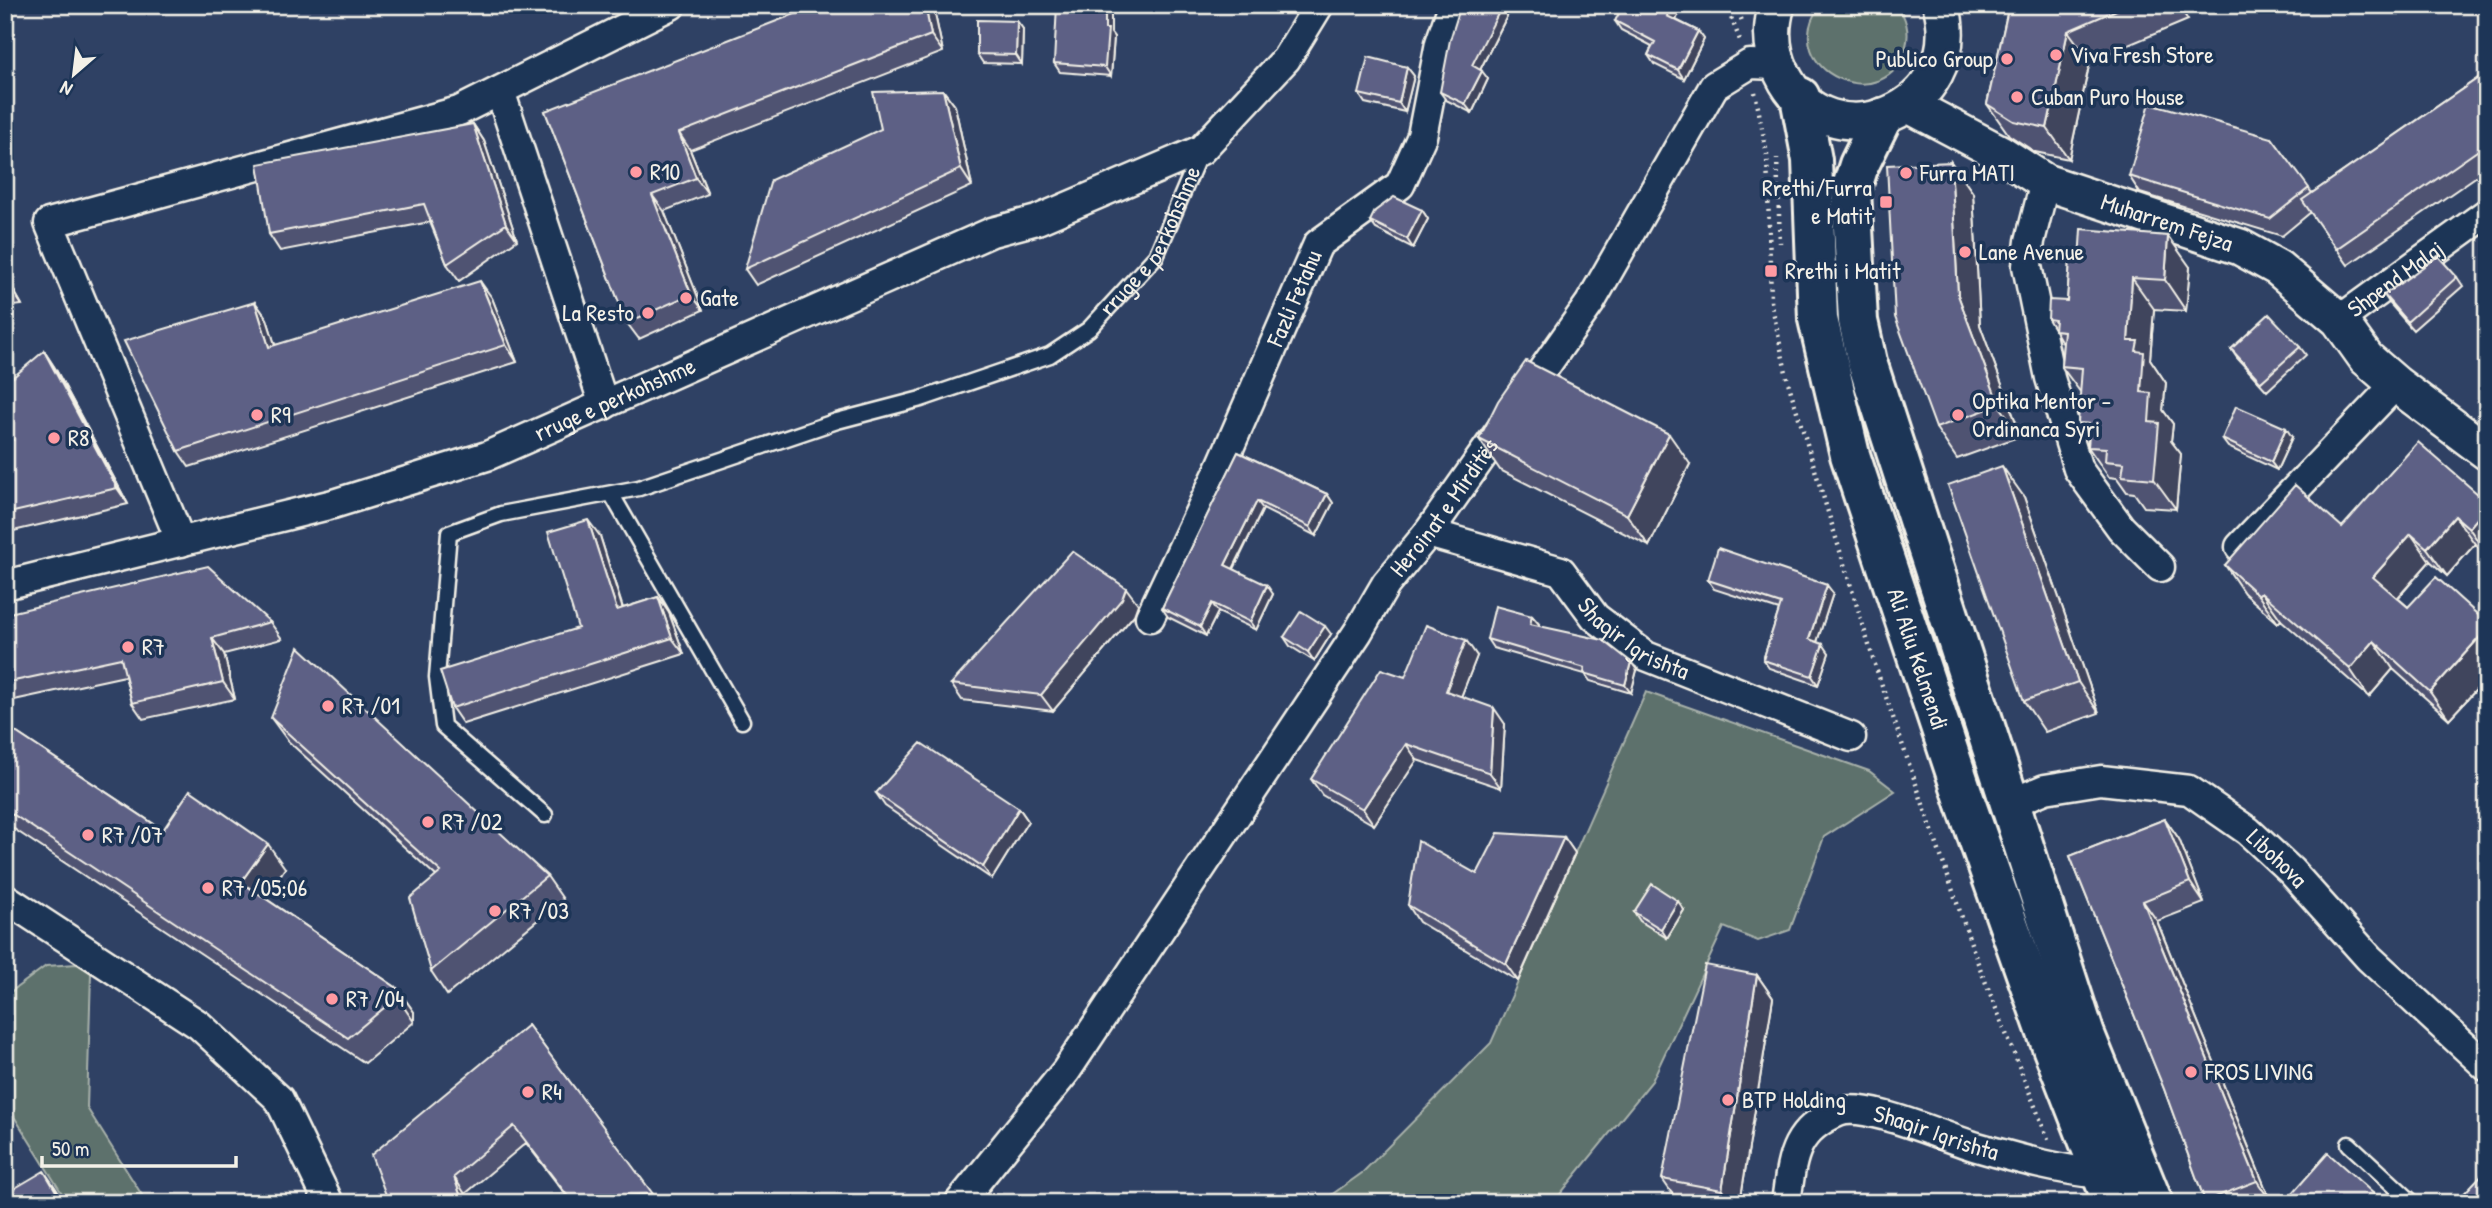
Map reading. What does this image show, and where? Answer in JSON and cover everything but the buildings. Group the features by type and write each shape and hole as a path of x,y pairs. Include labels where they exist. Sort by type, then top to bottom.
{"main road":[{"name":"Ali Aliu Kelmendi","path":"1800,97 1812,160 1818,319 1850,455 1967,807 2052,1047 2108,1188"},
{"name":"Ali Aliu Kelmendi","path":"1895,112 1859,165 1851,190 1858,321 1867,362 2085,1035 2153,1203"}],"street":[{"path":"181,542 49,223 459,111 671,5"},
{"name":"rruge e perkohshme","path":"5,585 333,504 487,456 992,232 1037,220 1201,150 1286,59 1320,5"},
{"name":"Fazli Fetahu","path":"1150,617 1219,471 1318,244 1400,185 1422,136 1440,43 1453,5"},
{"path":"1777,5 1772,34 1778,65 1800,97 1833,117 1857,121 1895,112 1931,83 1941,62 1946,31 1941,5"},
{"name":"Heroinat e Mirditës","path":"958,1203 1066,1071 1358,632 1386,584 1428,533 1590,303 1714,86 1750,64 1778,65"},
{"path":"500,91 604,405"},
{"name":"Muharrem Fejza","path":"1895,112 2000,153 2045,182 2240,247 2278,268 2339,320 2366,358 2396,384 2487,452"},
{"path":"2045,182 2029,241 2027,267 2050,378 2078,469 2121,528 2160,568"},
{"name":"Shpend Malaj","path":"2339,320 2487,213"},
{"path":"2240,547 2396,384"},
{"name":"Shaqir Igrishta","path":"1428,533 1562,571 1595,617 1646,656 1851,737"},
{"name":"Libohova","path":"2008,804 2045,789 2101,780 2189,790 2248,831 2291,871 2369,958 2481,1057"},
{"path":"5,898 199,1025 279,1099 329,1203"},
{"name":"Shaqir Igrishta","path":"1786,1203 1793,1152 1810,1131 1840,1111 1885,1115 1975,1147 2061,1170 2108,1188"}],"lane":[{"name":"rruge e perkohshme","path":"545,815 443,726 437,677 449,533 500,514 612,495 837,421 921,399 1049,355 1089,329 1156,256 1201,150"},
{"path":"612,495 742,720"},
{"path":"2349,1144 2413,1203"}],"green space":[{"path":"1820,5 1897,5 1905,20 1908,35 1906,46 1895,68 1879,81 1859,83 1839,78 1822,67 1811,50 1810,29"},
{"path":"1646,692 1869,771 1895,791 1824,837 1790,930 1758,941 1724,927 1652,1081 1553,1203 1320,1203 1362,1173 1491,1043"},
{"path":"77,964 91,973 87,1108 147,1203 68,1203 5,1102 5,996 46,966"}],"place":[{"name":"Viva Fresh Store","path":"2056,55"},
{"name":"Publico Group","path":"2007,59"},
{"name":"Cuban Puro House","path":"2017,97"},
{"name":"R10","path":"636,172"},
{"name":"Furra MATI","path":"1906,173"},
{"name":"Rrethi/Furra e Matit","path":"1886,202"},
{"name":"Lane Avenue","path":"1965,252"},
{"name":"Rrethi i Matit","path":"1771,271"},
{"name":"Gate","path":"686,298"},
{"name":"La Resto","path":"648,313"},
{"name":"R9","path":"257,415"},
{"name":"Optika Mentor - Ordinanca Syri","path":"1958,415"},
{"name":"R8","path":"54,438"},
{"name":"R7","path":"128,647"},
{"name":"R7 /01","path":"328,706"},
{"name":"R7 /02","path":"428,822"},
{"name":"R7 /07","path":"88,835"},
{"name":"R7 /05;06","path":"208,888"},
{"name":"R7 /03","path":"495,911"},
{"name":"R7 /04","path":"332,999"},
{"name":"FROS LIVING","path":"2191,1072"},
{"name":"R4","path":"528,1092"},
{"name":"BTP Holding","path":"1728,1100"}]}
